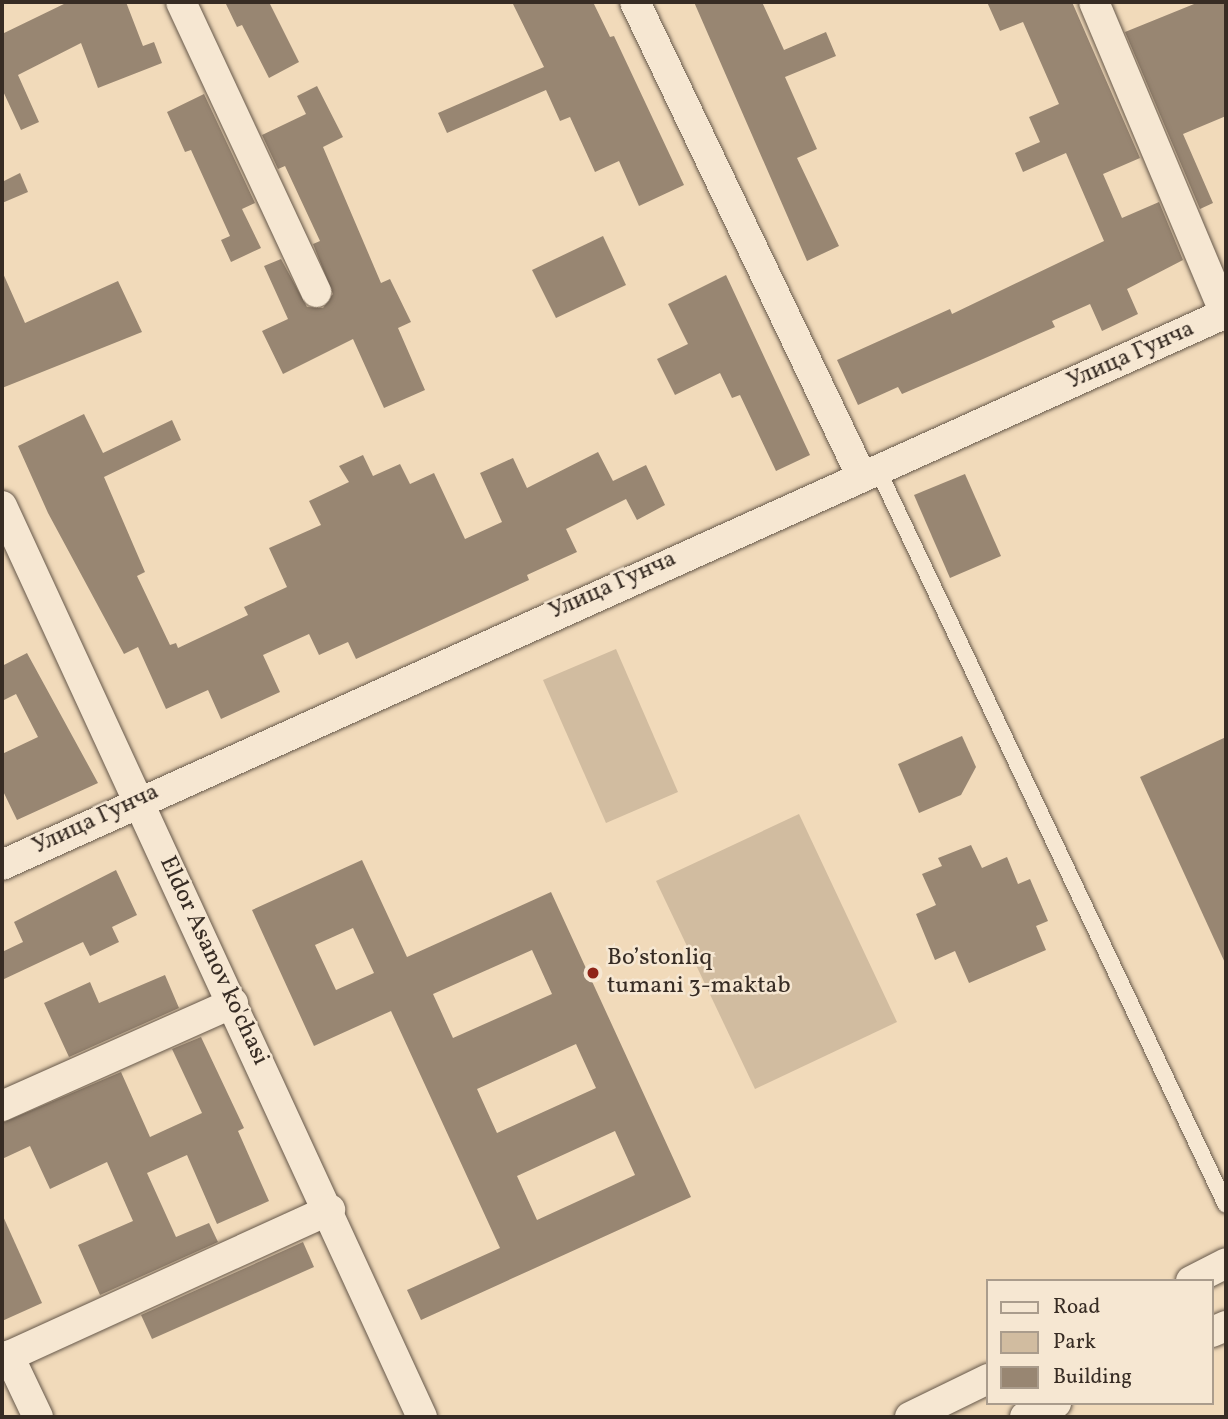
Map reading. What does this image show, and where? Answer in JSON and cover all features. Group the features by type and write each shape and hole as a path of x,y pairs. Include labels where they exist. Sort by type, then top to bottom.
{"street":[{"path":"181,2 316,292"},
{"path":"635,2 869,471"},
{"path":"1094,2 1226,314"},
{"name":"Улица Гунча","path":"2,864 869,471 1226,314"},
{"name":"Eldor Asanov ko'chasi","path":"2,506 330,1210 422,1417"},
{"path":"2,1106 233,1003"},
{"path":"38,1417 5,1358 330,1210"},
{"path":"1195,1279 1226,1264"},
{"path":"910,1417 986,1380"},
{"path":"1025,1417 1052,1405"}],"lane":[{"path":"869,471 1226,1205"}],"green space":[{"path":"616,649 678,792 606,823 543,680"},
{"path":"799,814 897,1022 755,1089 656,881"}],"building":[{"path":"68,2 126,2 143,46 154,42 162,63 98,88 81,43 18,75 39,122 21,130 2,89 2,34"},
{"path":"225,2 269,2 299,62 269,78 242,25 237,27"},
{"path":"512,2 593,2 610,37 614,36 684,185 639,206 619,161 595,172 570,117 560,121 546,90 447,133 438,113 544,67"},
{"path":"694,2 762,2 784,50 826,32 836,56 785,77 817,149 797,158 839,246 807,261"},
{"path":"987,2 1072,2 1140,158 1103,174 1122,218 1159,202 1183,260 1127,289 1138,314 1102,331 1090,304 1052,321 1055,327 983,359 902,394 898,387 858,405 837,360 950,309 952,314 1104,241 1066,153 1023,172 1015,153 1040,142 1029,117 1059,104 1023,22 1000,31"},
{"path":"1199,2 1226,2 1226,116 1183,134 1213,203 1200,209 1125,32"},
{"path":"317,86 343,137 323,147 381,283 390,279 411,322 398,328 425,390 384,408 353,339 283,374 262,331 288,319 264,266 281,259 307,307 323,308 333,294 313,244 320,241 285,166 278,169 262,135 306,114 297,96"},
{"path":"204,94 255,203 242,209 261,248 231,262 221,240 230,236 191,150 185,152 167,112"},
{"path":"20,173 28,192 2,203 2,182"},
{"path":"603,236 626,285 556,318 532,270"},
{"path":"2,271 25,323 118,281 142,332 2,388"},
{"path":"726,275 810,455 776,471 740,395 732,398 720,373 675,395 657,359 688,344 668,304"},
{"path":"84,414 103,453 172,420 181,440 104,477 145,572 137,576 170,645 176,643 178,648 248,615 244,607 287,587 269,548 321,525 309,501 349,482 339,466 363,455 373,476 400,464 410,484 434,473 465,539 502,522 480,473 513,458 527,488 598,452 613,481 646,465 665,505 637,520 626,499 566,529 577,552 527,575 529,580 356,659 348,642 319,655 309,634 263,655 280,692 221,719 208,690 166,709 138,647 124,654 48,513 18,446"},
{"path":"965,474 1001,556 950,578 914,495"},
{"path":"27,653 98,783 17,820 2,789 2,754 38,737 16,694 2,701 2,666"},
{"path":"962,736 976,767 961,795 919,813 898,764"},
{"path":"1226,737 1226,965 1140,777"},
{"path":"971,845 982,868 1007,857 1018,884 1030,879 1048,921 1036,926 1046,950 969,983 955,951 935,960 916,914 936,905 922,874 942,866 938,858"},
{"path":"362,860 407,957 551,892 691,1197 421,1320 407,1290 500,1248 391,1011 314,1046 252,910","holes":["353,928 374,973 336,990 315,945","532,950 552,994 453,1038 433,994","576,1044 596,1088 497,1133 477,1089","615,1131 635,1175 537,1220 517,1176"]},
{"path":"116,870 137,915 112,927 119,942 90,956 83,942 2,980 2,952 23,942 14,922"},
{"path":"165,975 179,1008 69,1057 44,1003 90,982 99,1003"},
{"path":"201,1037 244,1128 238,1131 269,1201 217,1224 187,1155 147,1173 176,1237 209,1223 218,1242 100,1295 78,1245 133,1221 107,1162 50,1189 30,1146 2,1159 2,1123 121,1072 150,1137 202,1113 172,1049"},
{"path":"2,1214 42,1303 2,1321"},
{"path":"303,1242 314,1267 152,1339 141,1315"}],"place":[{"name":"Bo’stonliq tumani 3-maktab","path":"593,973"}]}
